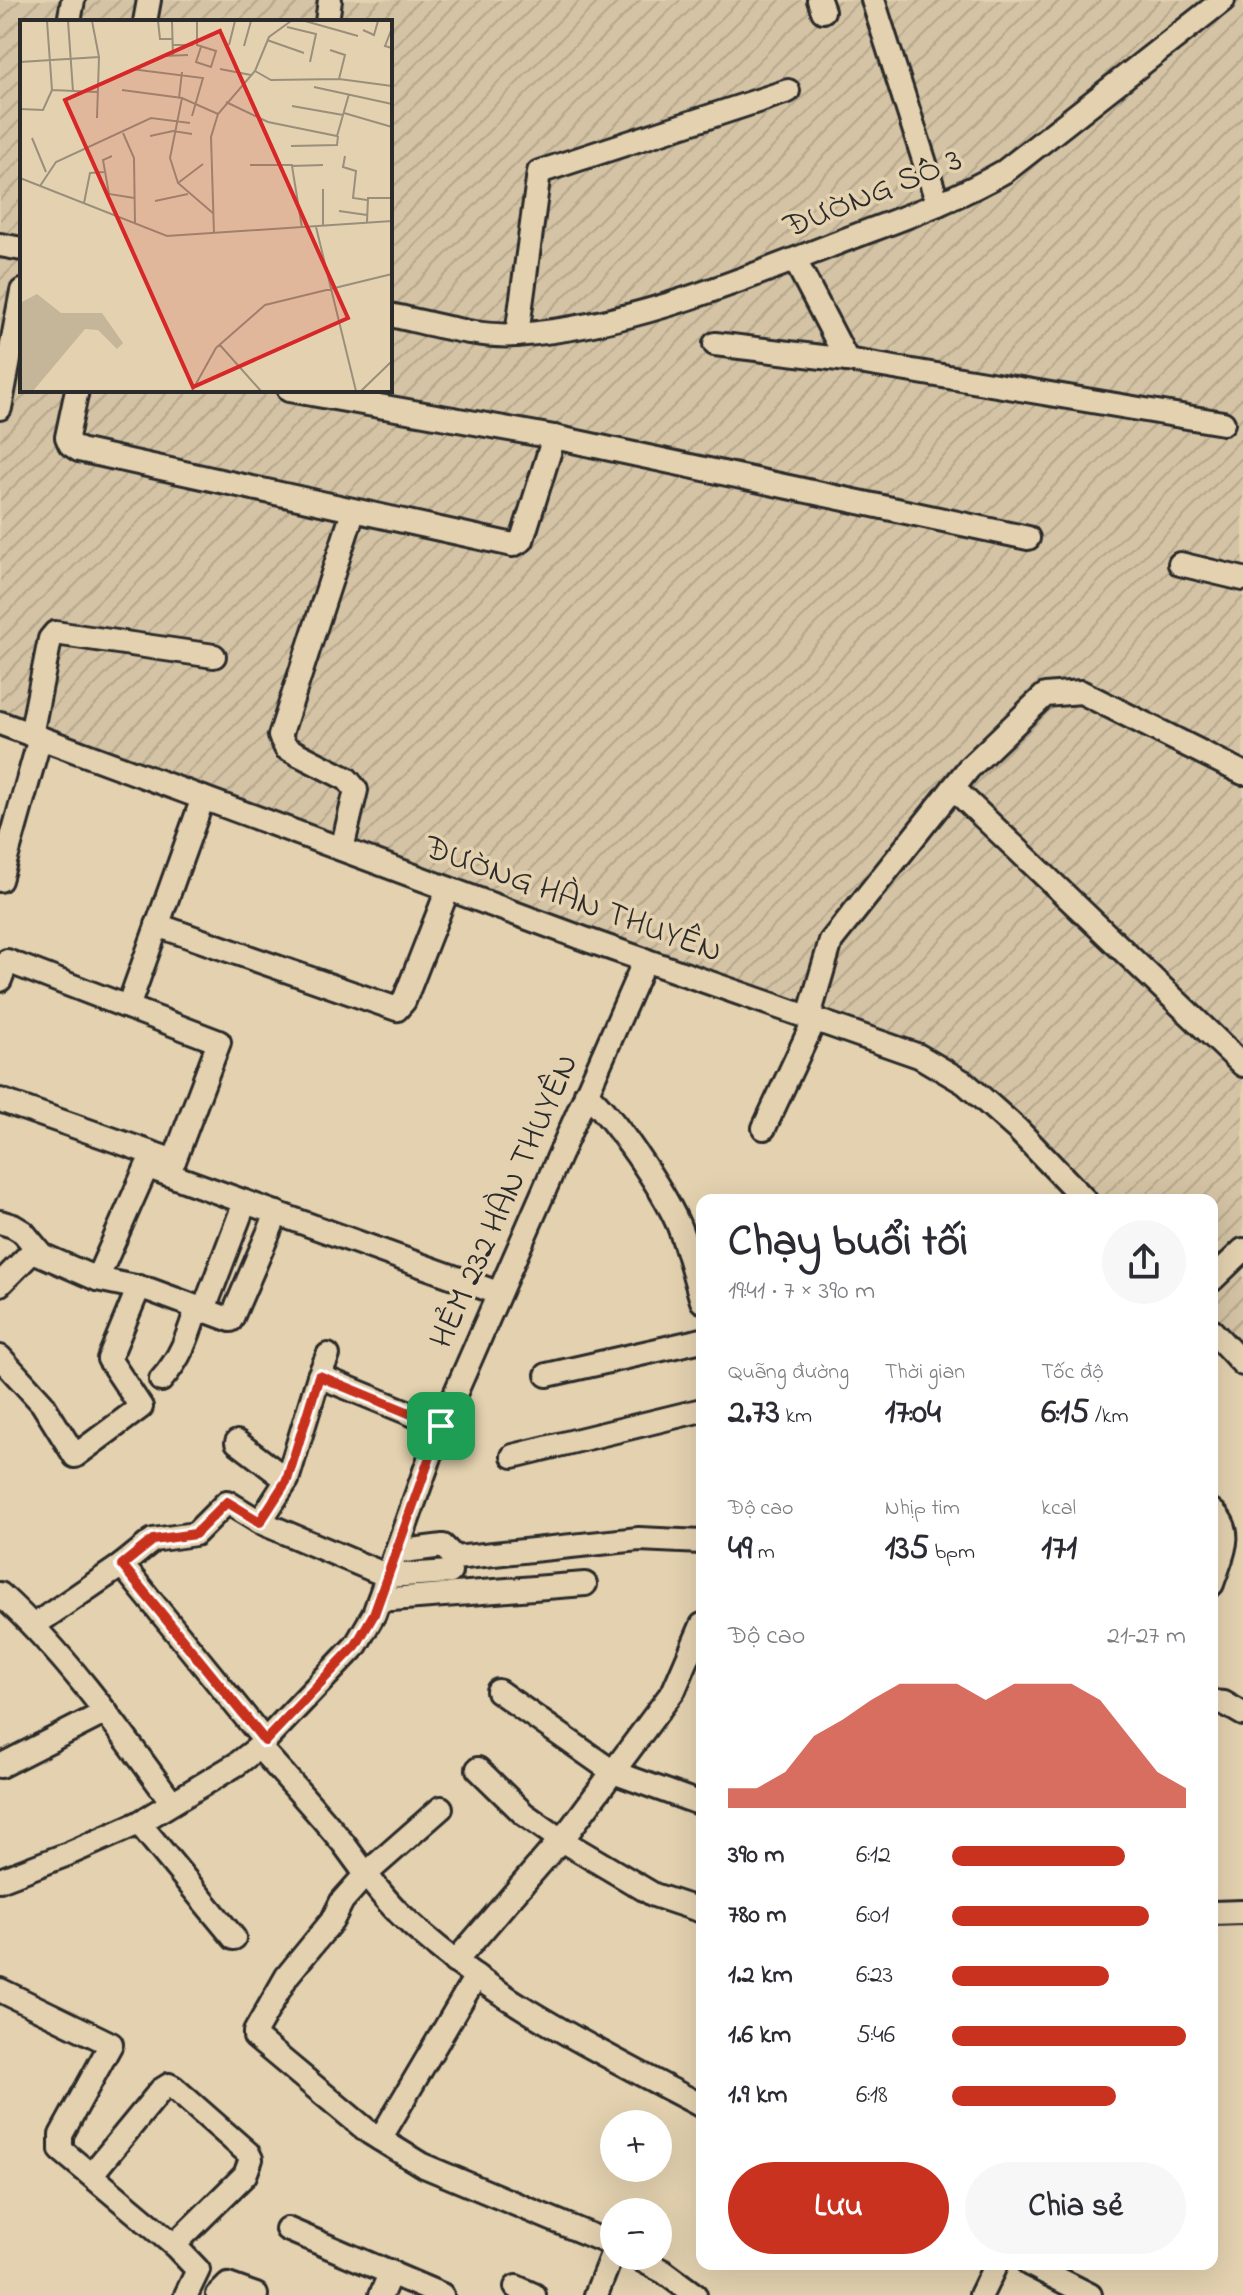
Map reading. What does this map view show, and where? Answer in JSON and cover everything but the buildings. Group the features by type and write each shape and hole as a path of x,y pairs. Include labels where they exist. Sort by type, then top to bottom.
{"street":[{"path":"69,20 73,0"},
{"path":"145,20 149,0"},
{"path":"327,20 330,0"},
{"path":"873,0 938,204"},
{"name":"ĐƯỜNG SỐ 3","path":"506,336 655,309 795,260 969,192 1005,171 1223,0"},
{"path":"392,315 506,336 539,172 788,91"},
{"path":"0,245 20,249"},
{"path":"795,260 847,360"},
{"path":"0,408 20,302"},
{"path":"715,344 847,360 1223,423"},
{"path":"77,392 67,437 70,444 79,450 501,543 518,544 522,540 554,437"},
{"path":"300,392 554,437 1028,538"},
{"path":"342,849 356,790 354,785 286,748 280,736 353,512"},
{"path":"1180,564 1243,579"},
{"path":"0,880 35,736 50,639 55,633 214,656"},
{"path":"764,1128 812,1017 831,941 969,768 1045,695 1081,692 1243,773"},
{"name":"ĐƯỜNG HÀN THUYÊN","path":"0,723 448,889 919,1056 965,1083 1018,1130 1079,1194"},
{"path":"953,788 1243,1065"},
{"path":"128,1007 203,798"},
{"path":"157,925 397,1009 404,1001 448,889"},
{"name":"HẺM 232 HÀN THUYÊN","path":"0,1880 139,1823 237,1764 262,1744 356,1645 379,1600 441,1426 645,960"},
{"path":"0,980 7,961 219,1042 174,1161 0,1100"},
{"path":"586,1093 602,1107 653,1180 678,1224 696,1282"},
{"path":"0,1115 498,1293"},
{"path":"97,1279 147,1166"},
{"path":"161,1380 185,1347 245,1202"},
{"path":"0,1222 23,1232 42,1255 97,1279 139,1287 231,1320 277,1213"},
{"path":"0,1284 35,1249"},
{"path":"1218,1274 1243,1250"},
{"path":"0,1357 42,1403 75,1456 141,1407 109,1359 139,1287"},
{"path":"1218,1337 1243,1364"},
{"path":"547,1375 696,1341"},
{"path":"260,1522 287,1480 328,1355"},
{"path":"319,1376 441,1426"},
{"path":"513,1456 696,1411"},
{"path":"237,1442 287,1480"},
{"path":"33,1626 153,1540 195,1534 227,1502 260,1522 388,1576 450,1572"},
{"path":"1218,1516 1223,1520 1227,1537 1218,1565"},
{"path":"396,1552 443,1546 455,1558 639,1539 696,1542"},
{"path":"122,1565 398,1913 476,1976 605,2054 696,2103"},
{"path":"379,1600 585,1584"},
{"path":"0,1594 33,1626 106,1712 171,1801"},
{"path":"455,1962 561,1840 613,1772 674,1690 696,1639"},
{"path":"498,1691 613,1772 696,1802"},
{"path":"1218,1702 1243,1714"},
{"path":"0,1766 106,1712"},
{"path":"478,1769 524,1814 561,1840 654,1895 696,1909"},
{"path":"441,1808 367,1873 342,1901 332,1921 287,1976 255,2037 380,2139 422,2165 600,2241"},
{"path":"139,1823 234,1938"},
{"path":"1218,1913 1243,1912"},
{"path":"380,2139 476,1976"},
{"path":"0,1990 111,2044 61,2135 61,2150 174,2245 198,2270 186,2295"},
{"path":"91,2175 161,2090 169,2085 173,2087 251,2159 245,2175 174,2245"},
{"path":"287,2229 442,2295"},
{"path":"596,2295 605,2270"},
{"path":"660,2270 695,2295"},
{"path":"981,2295 993,2270"},
{"path":"1041,2270 1090,2295"},
{"path":"381,2295 391,2272"},
{"path":"218,2295 228,2285 256,2295"}],"shaded area":[{"path":"0,0 1243,0 1243,1349 1218,1322 1218,1194 1094,1194 1027,1124 927,1048 593,931 0,712"}],"route":[{"path":"319,1376 441,1426 374,1614 356,1645 265,1741 122,1565 153,1540 195,1534 227,1502 260,1522 287,1480 319,1376"}]}
